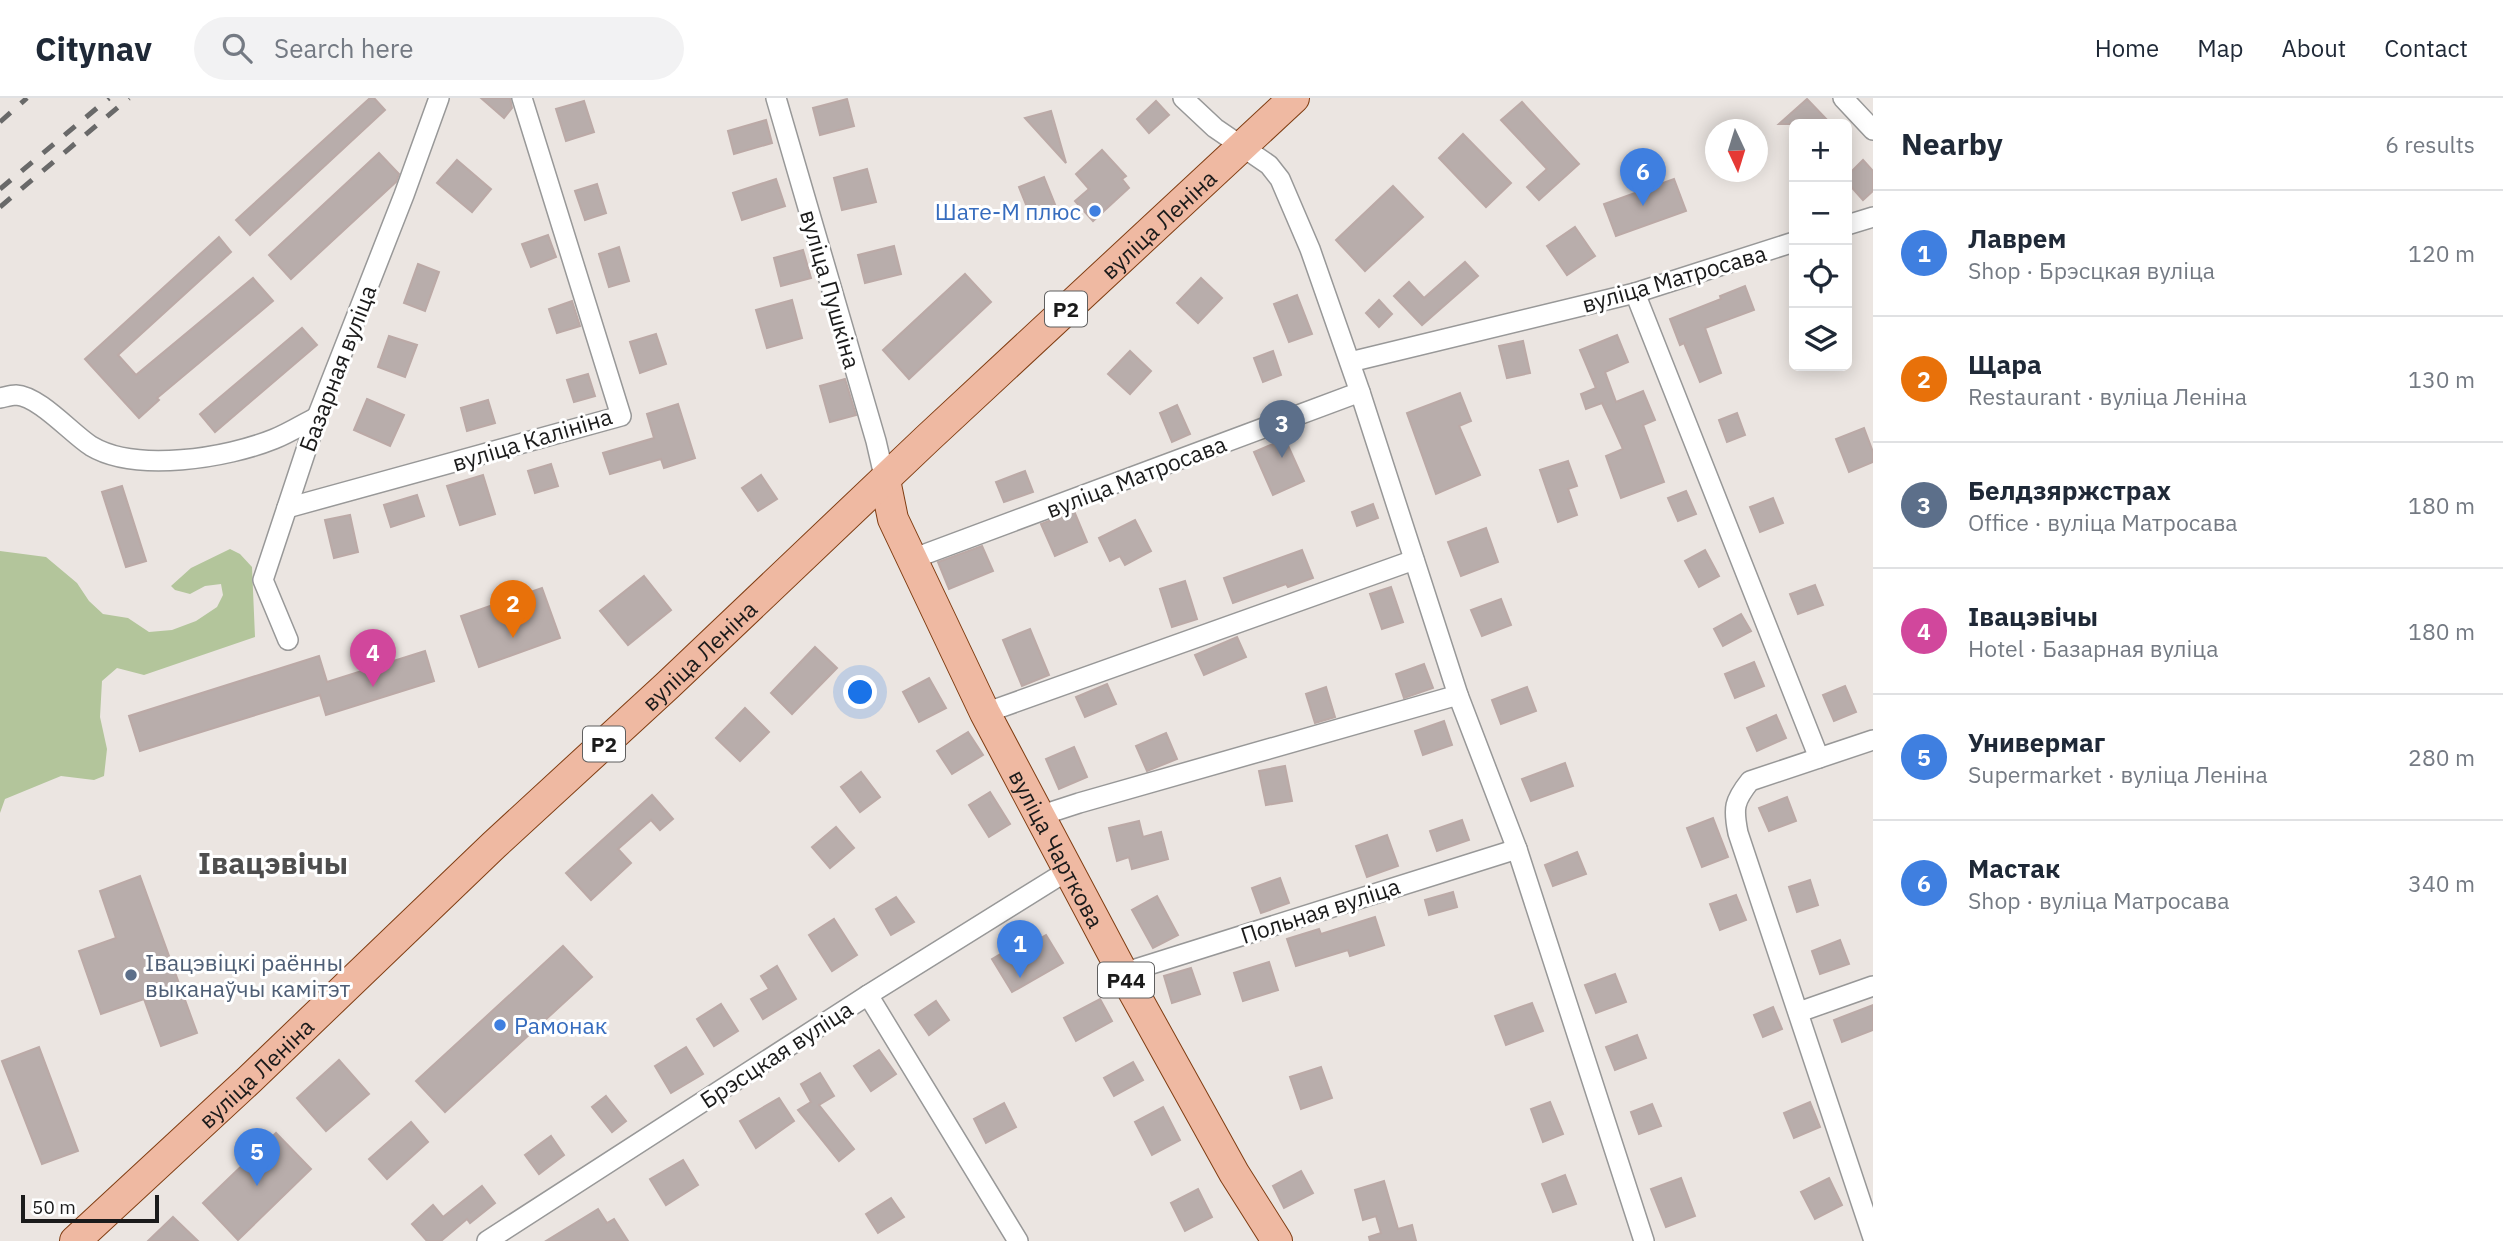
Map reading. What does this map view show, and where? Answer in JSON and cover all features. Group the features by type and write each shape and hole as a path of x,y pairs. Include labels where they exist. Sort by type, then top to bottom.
{"main road":[{"name":"вуліца Леніна","path":"75,1241 1294,98"},
{"name":"вуліца Чарткова","path":"885,480 893,519 985,713 1123,974 1234,1173 1277,1241"}],"street":[{"name":"Базарная вуліца","path":"288,640 263,580 317,417 439,98"},
{"name":"вуліца Калініна","path":"287,508 621,416 522,98"},
{"name":"вуліца Пушкіна","path":"776,98 885,480"},
{"path":"1184,98 1214,128 1269,165 1280,178 1310,249 1360,392 1458,695 1517,849 1644,1241"},
{"path":"1843,98 1873,130"},
{"path":"1852,223 1873,217"},
{"name":"вуліца Матросава","path":"1350,362 1635,293 1789,244"},
{"path":"1635,293 1819,758"},
{"name":"вуліца Матросава","path":"912,559 1360,392"},
{"path":"0,398 18,395 43,408 91,446 120,457 158,462 218,454 273,439 317,417"},
{"path":"985,713 1414,560"},
{"path":"1039,816 1458,695"},
{"path":"1873,740 1750,781 1738,796 1734,811 1738,833 1873,1238"},
{"name":"Польная вуліца","path":"1123,974 1517,849"},
{"name":"Брэсцкая вуліца","path":"487,1241 868,995 1067,871"},
{"path":"1799,1012 1873,986"},
{"path":"868,995 1018,1241"}],"green space":[{"path":"230,549 240,554 252,567 255,637 144,675 117,668 102,681 100,717 107,749 104,776 94,780 61,776 5,799 0,813 0,551 46,557 77,583 89,601 103,614 128,618 149,632 172,630 196,621 217,607 223,595 221,584 205,586 190,594 175,590 171,586 191,568"}],"building":[{"path":"370,98 374,98 385,110 250,235 236,220"},
{"path":"481,98 510,98 512,108 504,118"},
{"path":"847,99 854,126 820,135 813,108"},
{"path":"1807,99 1826,119 1789,119 1789,124 1779,124"},
{"path":"584,101 594,132 566,141 556,109"},
{"path":"1156,101 1169,115 1149,133 1137,119"},
{"path":"1522,102 1579,164 1539,200 1527,187 1547,169 1501,120"},
{"path":"1051,111 1066,163 1025,118"},
{"path":"766,120 772,143 734,154 728,131"},
{"path":"1463,134 1511,183 1486,207 1439,158"},
{"path":"1102,150 1126,176 1122,179 1129,188 1093,221 1075,201 1089,189 1076,174"},
{"path":"379,153 399,174 396,182 291,279 269,255"},
{"path":"457,160 491,189 472,212 437,183"},
{"path":"1863,160 1873,171 1873,191 1863,200 1852,188 1852,171"},
{"path":"867,169 876,202 842,210 834,178"},
{"path":"1044,177 1056,207 1031,217 1019,187"},
{"path":"776,179 785,206 742,220 733,193"},
{"path":"1674,179 1686,211 1616,236 1604,204"},
{"path":"597,184 606,213 585,220 575,191"},
{"path":"1393,186 1423,217 1365,271 1336,240"},
{"path":"1575,227 1595,256 1567,275 1547,246"},
{"path":"548,235 556,257 531,267 522,244"},
{"path":"219,237 231,252 118,355 136,375 253,278 273,301 157,398 159,400 139,418 85,359"},
{"path":"894,246 901,274 865,283 858,255"},
{"path":"619,247 629,281 609,287 599,254"},
{"path":"803,250 811,278 781,286 774,258"},
{"path":"1465,262 1478,276 1422,325 1394,296 1409,282 1424,298"},
{"path":"418,264 439,272 425,311 404,303"},
{"path":"965,274 991,302 909,379 883,350"},
{"path":"1201,278 1222,298 1198,323 1177,303"},
{"path":"1745,286 1754,310 1705,328 1721,373 1700,382 1684,343 1680,345 1670,319 1721,299 1720,296"},
{"path":"1297,295 1312,334 1289,342 1274,304"},
{"path":"792,300 802,338 767,348 756,310"},
{"path":"1379,300 1392,314 1379,327 1366,313"},
{"path":"572,301 580,326 557,333 549,309"},
{"path":"302,328 317,345 215,432 200,414"},
{"path":"656,334 666,364 640,373 630,342"},
{"path":"1617,335 1628,362 1605,372 1616,402 1643,391 1655,420 1643,425 1664,482 1621,498 1606,456 1623,449 1602,403 1586,409 1581,394 1596,388 1580,350"},
{"path":"389,336 417,345 405,377 378,367"},
{"path":"1523,341 1530,373 1507,378 1499,346"},
{"path":"1130,351 1151,371 1130,394 1108,374"},
{"path":"1273,351 1281,375 1263,382 1254,358"},
{"path":"588,374 595,396 574,402 567,380"},
{"path":"845,379 856,415 830,422 820,386"},
{"path":"1460,393 1471,421 1459,426 1480,475 1436,494 1407,413"},
{"path":"367,399 404,415 390,446 354,430"},
{"path":"488,400 495,423 467,431 461,408"},
{"path":"678,404 695,458 664,468 661,459 610,474 603,453 654,438 647,414"},
{"path":"1177,405 1190,434 1172,442 1160,413"},
{"path":"1737,413 1745,435 1727,442 1719,420"},
{"path":"1864,428 1873,452 1873,462 1849,472 1836,439"},
{"path":"1285,439 1304,481 1273,495 1254,452"},
{"path":"1568,461 1577,486 1568,489 1577,515 1558,522 1540,470"},
{"path":"551,464 558,486 535,493 528,471"},
{"path":"1025,471 1033,492 1004,502 996,482"},
{"path":"483,475 495,514 460,525 447,486"},
{"path":"761,475 777,499 758,511 742,488"},
{"path":"122,486 146,561 126,567 102,492"},
{"path":"1686,491 1696,514 1678,521 1668,498"},
{"path":"417,495 424,516 391,527 384,505"},
{"path":"1773,498 1783,523 1760,532 1750,507"},
{"path":"1373,504 1378,518 1357,526 1352,512"},
{"path":"1074,511 1087,542 1055,556 1041,524"},
{"path":"350,515 358,552 334,558 325,520"},
{"path":"1135,520 1151,551 1125,565 1120,556 1110,561 1099,538"},
{"path":"1486,528 1498,562 1461,576 1448,542"},
{"path":"982,546 993,571 949,589 938,562"},
{"path":"1302,550 1313,578 1288,587 1286,584 1233,603 1224,578"},
{"path":"1705,550 1719,576 1699,587 1685,561"},
{"path":"644,576 671,610 628,645 600,611"},
{"path":"1185,581 1197,619 1172,627 1160,589"},
{"path":"1815,585 1823,605 1798,614 1790,594"},
{"path":"1391,587 1403,622 1382,629 1370,594"},
{"path":"542,588 560,638 479,667 461,616"},
{"path":"1501,599 1511,625 1482,636 1471,610"},
{"path":"1741,614 1751,631 1723,646 1714,629"},
{"path":"1030,629 1049,675 1022,686 1003,640"},
{"path":"1237,637 1246,657 1204,675 1195,655"},
{"path":"815,647 837,668 792,714 771,693"},
{"path":"425,651 434,681 326,715 320,695 140,751 129,716 319,656 327,682"},
{"path":"1754,662 1764,686 1735,698 1725,674"},
{"path":"1424,664 1433,688 1404,698 1396,674"},
{"path":"929,678 946,708 919,722 903,692"},
{"path":"1107,684 1116,704 1085,717 1076,697"},
{"path":"1845,686 1856,712 1834,721 1823,695"},
{"path":"1326,687 1335,717 1315,723 1306,694"},
{"path":"1527,687 1536,711 1501,724 1492,700"},
{"path":"745,708 769,732 740,761 716,738"},
{"path":"1776,715 1786,738 1757,751 1747,728"},
{"path":"1444,721 1452,745 1423,755 1415,731"},
{"path":"968,732 983,755 952,774 937,751"},
{"path":"1166,733 1177,759 1147,771 1136,746"},
{"path":"1074,747 1087,777 1059,789 1046,759"},
{"path":"1565,763 1573,786 1531,801 1522,779"},
{"path":"1285,766 1292,801 1266,805 1259,771"},
{"path":"861,772 880,797 860,812 841,787"},
{"path":"990,792 1010,824 989,837 969,805"},
{"path":"652,795 673,819 660,830 651,820 618,849 631,863 591,900 566,873"},
{"path":"1787,797 1796,821 1769,831 1759,808"},
{"path":"1713,818 1728,857 1702,867 1687,828"},
{"path":"1462,820 1469,840 1437,851 1430,831"},
{"path":"1139,821 1143,837 1161,832 1168,859 1132,869 1129,857 1117,861 1109,828"},
{"path":"836,827 854,848 830,868 812,847"},
{"path":"1387,835 1398,866 1367,877 1356,846"},
{"path":"1577,852 1586,874 1553,886 1545,865"},
{"name":"Івацэвіцкі раённы выканаўчы камітэт","path":"140,876 197,1033 161,1046 144,999 101,1014 79,951 116,938 100,891"},
{"path":"1280,878 1289,903 1261,913 1252,888"},
{"path":"1810,880 1818,905 1797,912 1789,887"},
{"path":"1453,892 1457,907 1429,915 1425,900"},
{"path":"1736,895 1746,920 1720,930 1710,904"},
{"path":"1157,896 1178,935 1153,948 1132,910"},
{"path":"896,897 914,922 891,935 876,909"},
{"path":"1375,917 1384,945 1350,956 1348,950 1296,966 1287,939 1319,929 1321,934"},
{"path":"834,919 857,955 832,971 809,935"},
{"path":"1046,935 1063,963 1012,992 992,959 1009,949 1013,954"},
{"path":"1840,940 1849,964 1820,974 1812,951"},
{"path":"563,946 592,977 445,1112 416,1081"},
{"path":"1269,962 1278,990 1243,1001 1234,973"},
{"path":"777,966 796,999 763,1019 751,999 769,989 761,976"},
{"path":"1191,968 1200,994 1172,1003 1164,976"},
{"path":"1615,974 1626,1002 1596,1013 1585,985"},
{"path":"1100,999 1112,1021 1076,1041 1064,1018"},
{"path":"936,1001 949,1020 929,1035 915,1015"},
{"path":"1532,1003 1543,1031 1506,1045 1495,1016"},
{"path":"721,1004 738,1031 714,1046 697,1019"},
{"path":"1873,1005 1873,1030 1842,1042 1834,1020"},
{"path":"1773,1007 1782,1029 1763,1037 1754,1015"},
{"path":"1637,1035 1646,1058 1615,1070 1606,1047"},
{"path":"39,1047 78,1151 42,1164 2,1061"},
{"path":"686,1047 703,1074 671,1093 655,1066"},
{"path":"879,1050 896,1074 871,1091 854,1066"},
{"path":"339,1060 369,1094 326,1131 297,1098"},
{"path":"1133,1062 1143,1080 1114,1096 1104,1078"},
{"path":"1321,1067 1332,1098 1301,1109 1290,1077"},
{"path":"820,1073 834,1096 819,1105 854,1149 839,1161 798,1110 811,1102 801,1084"},
{"path":"606,1096 626,1121 612,1132 592,1107"},
{"path":"779,1098 794,1121 756,1148 740,1121"},
{"path":"1550,1102 1563,1134 1543,1142 1531,1109"},
{"path":"1810,1102 1820,1127 1794,1138 1784,1113"},
{"path":"1004,1103 1016,1127 986,1143 974,1119"},
{"path":"1652,1104 1661,1126 1639,1134 1631,1112"},
{"path":"1163,1107 1180,1140 1152,1155 1135,1122"},
{"path":"411,1122 428,1142 387,1179 369,1159"},
{"path":"276,1133 311,1169 238,1240 203,1203"},
{"path":"551,1136 564,1155 539,1174 525,1155"},
{"path":"683,1160 698,1185 666,1205 650,1179"},
{"path":"1301,1171 1313,1193 1284,1208 1273,1186"},
{"path":"1565,1175 1576,1204 1553,1212 1542,1184"},
{"path":"1681,1178 1695,1216 1666,1227 1651,1189"},
{"path":"1829,1178 1842,1205 1815,1219 1801,1192"},
{"path":"1384,1181 1398,1229 1412,1225 1416,1241 1370,1241 1369,1237 1381,1233 1376,1216 1363,1220 1355,1190"},
{"path":"482,1186 495,1203 470,1223 467,1219 441,1241 427,1241 412,1224 433,1205 443,1217"},
{"path":"1198,1189 1212,1217 1185,1231 1171,1203"},
{"path":"891,1198 904,1217 878,1233 866,1214"},
{"path":"598,1209 607,1223 614,1219 628,1241 546,1241"},
{"path":"173,1217 198,1241 148,1241"}],"railway":[{"path":"0,122 27,98"},
{"path":"0,189 109,98"},
{"path":"0,207 129,98"}],"place":[{"name":"Мастак","path":"1643,206"},
{"name":"Шате-М плюс","path":"1095,211"},
{"name":"Белдзяржстрах","path":"1282,458"},
{"name":"Щара","path":"513,638"},
{"name":"Івацэвічы","path":"373,687"},
{"name":"Івацэвіцкі раённы выканаўчы камітэт","path":"131,975"},
{"name":"Лаврем","path":"1020,978"},
{"name":"Рамонак","path":"500,1025"},
{"name":"Универмаг","path":"257,1186"}],"district":[{"name":"Івацэвічы","path":"273,862"}]}
